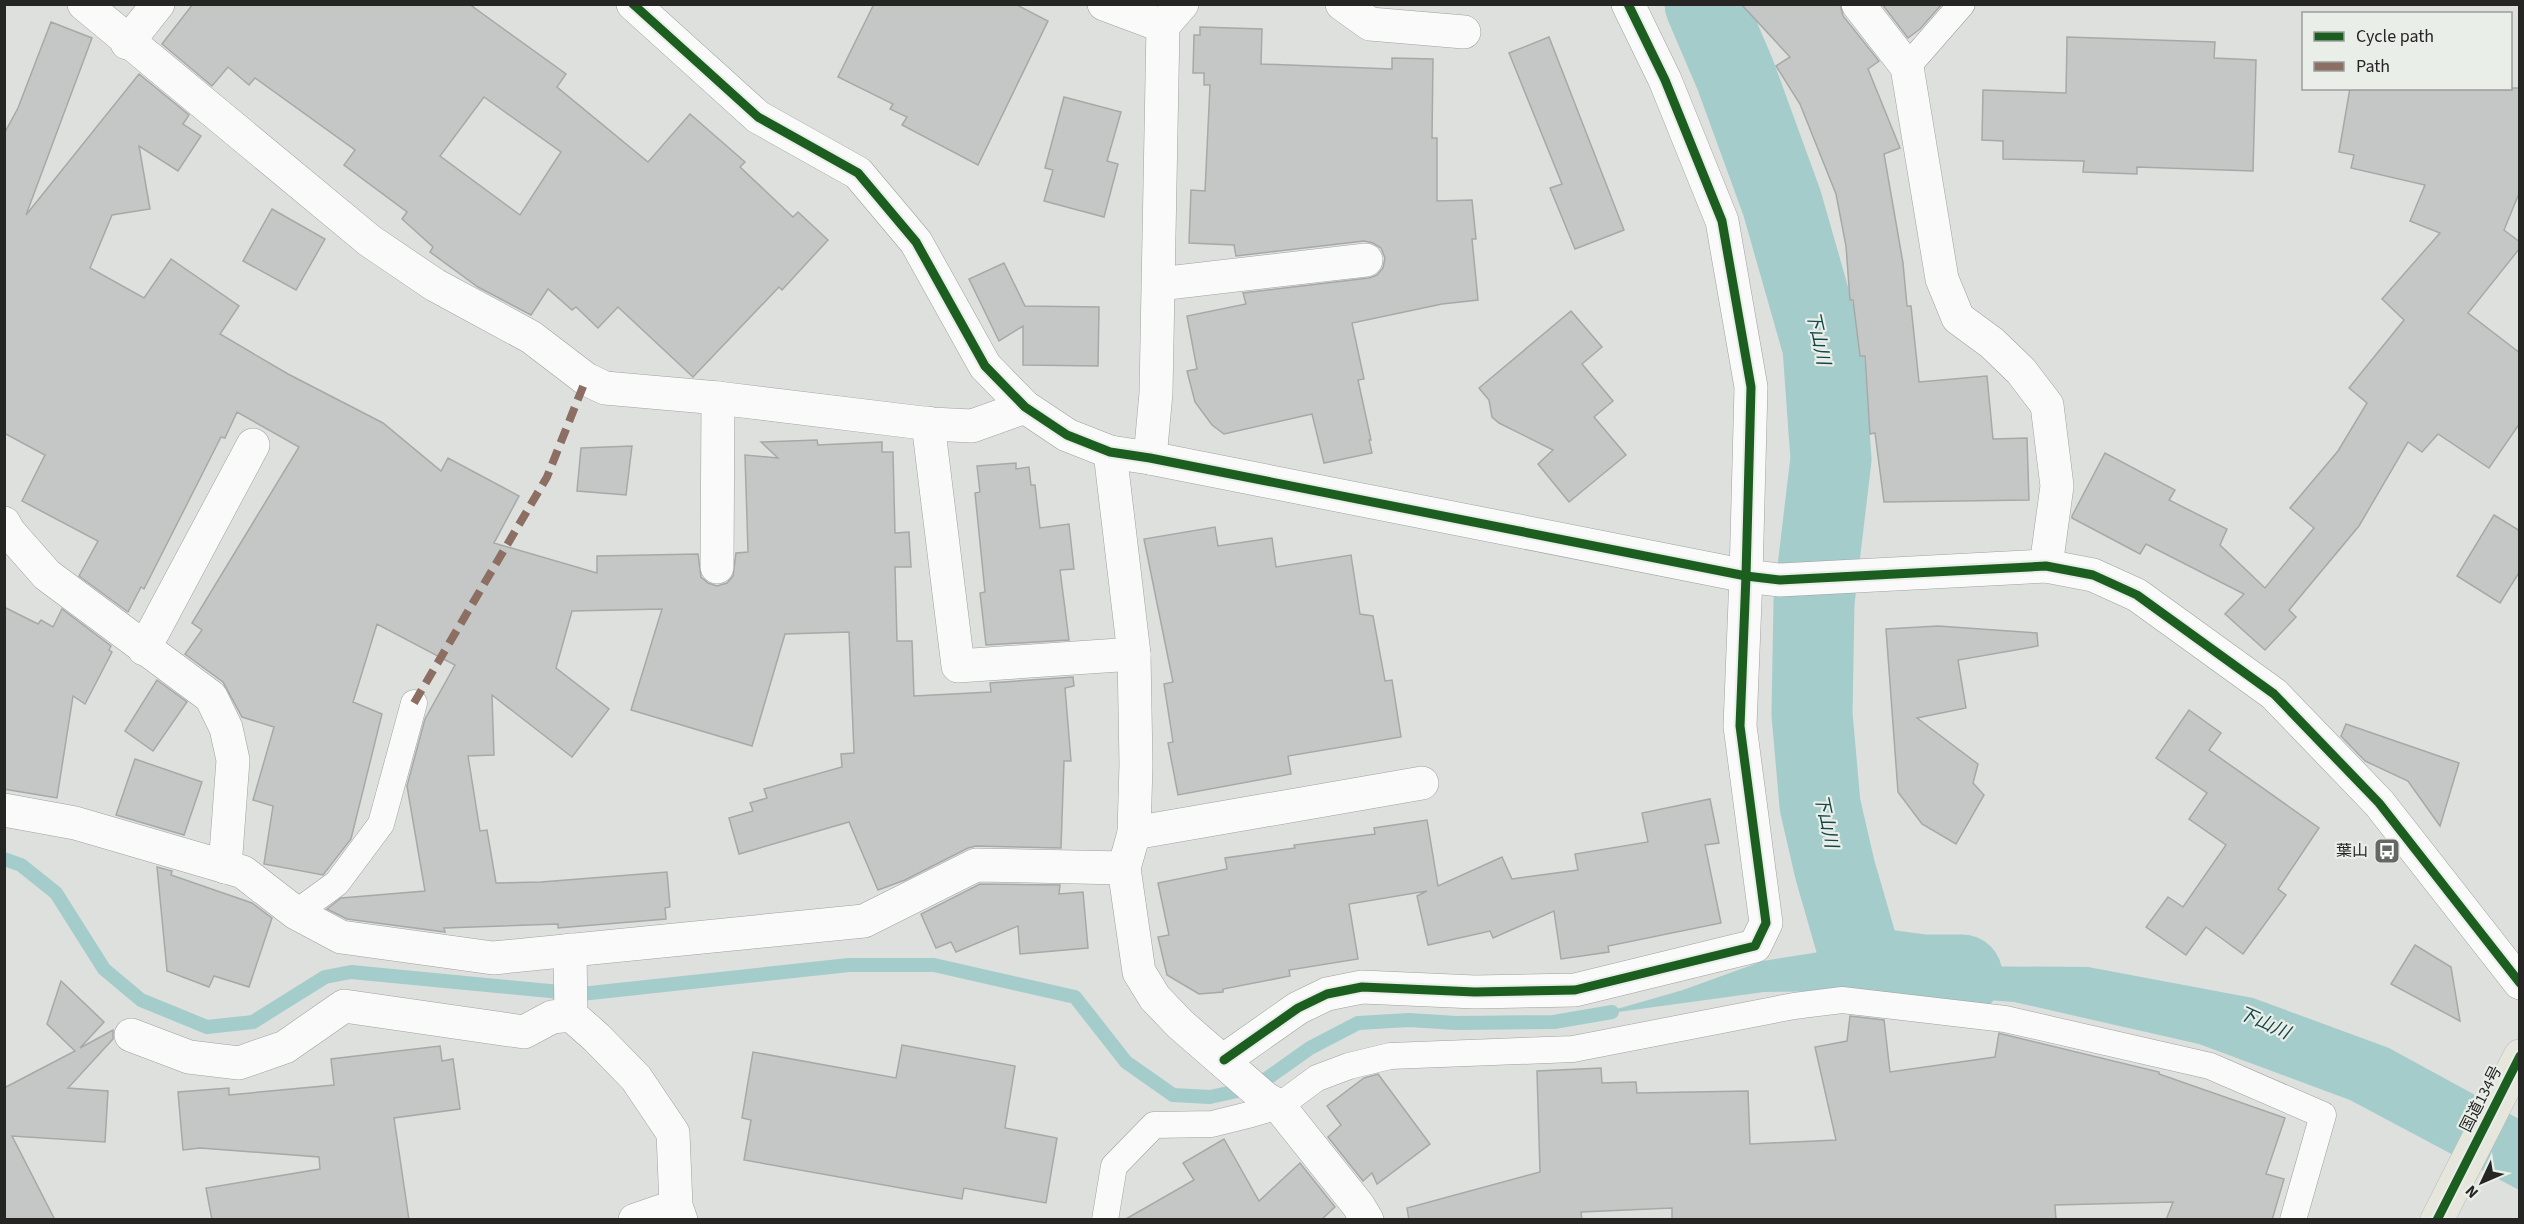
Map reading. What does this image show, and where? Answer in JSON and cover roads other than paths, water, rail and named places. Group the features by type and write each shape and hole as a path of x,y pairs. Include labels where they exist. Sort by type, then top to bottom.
{"highway":[{"name":"国道134号","path":"2437,1220 2520,1056"}],"street":[{"path":"84,4 128,43 370,241 435,285 531,337 586,379 605,388 972,426 1025,407"},
{"path":"128,43 158,4"},
{"path":"633,4 758,117 858,173 916,242 985,366 1025,407 1067,435 1110,452 1746,576 1780,580 2046,566 2093,575 2137,595 2274,694 2379,803 2520,983"},
{"path":"1104,4 1172,15 1156,393 1149,458"},
{"path":"1342,4 1370,24 1464,32"},
{"path":"1232,1068 1299,1008 1327,994 1362,987 1475,992 1575,990 1755,946 1766,922 1740,726 1751,387 1722,221 1665,80 1628,4"},
{"path":"1858,4 1907,68 1942,279 1958,318 1992,343 2020,371 2047,405 2057,486 2046,566"},
{"path":"1159,284 1366,260"},
{"path":"717,567 718,398"},
{"path":"928,423 958,666 1134,654"},
{"path":"144,649 253,445"},
{"path":"1110,452 1134,654 1136,764 1134,832 1124,868 1139,972 1155,998 1180,1024 1272,1102 1358,1205 1367,1220"},
{"path":"4,523 9,532 47,575 211,697 226,728 233,760 225,867"},
{"path":"1134,832 1422,783"},
{"path":"4,810 75,823 243,872 296,913 341,937 493,958 571,962 864,921 976,865 1124,868"},
{"path":"571,962 571,1011 636,1078 673,1133 679,1213 635,1220"},
{"path":"131,1035 189,1057 239,1063 285,1047 344,1006 524,1032 552,1017 571,1011"}],"lane":[{"path":"1907,68 1962,4"},
{"path":"296,913 337,883 381,824 414,704"},
{"path":"1105,1220 1114,1166 1154,1125 1212,1124 1272,1102 1317,1078 1349,1066 1390,1056 1574,1049 1794,1006 1842,1000 2005,1019 2210,1066 2324,1115 2293,1220"}],"water":[{"path":"1826,951 1943,966 2088,967 2253,998 2389,1048 2519,1119 2519,1190 2350,1100 2199,1044 2014,1002 1870,991 1764,992 1596,1015 1683,990 1763,961"}],"waterway":[{"name":"下山川","path":"1705,4 1735,74 1782,203 1823,347 1831,459 1814,602 1812,714 1820,805 1835,870 1863,967 1922,975 1962,975"},
{"path":"4,859 21,865 56,893 104,969 141,1000 207,1027 253,1022 325,977 351,972 581,994 849,965 934,965 1075,997 1126,1062 1173,1095 1210,1097 1255,1087 1310,1048 1358,1023 1409,1020 1456,1023 1554,1022 1612,1012"}],"place":[{"name":"葉山","path":"2387,851"}]}
